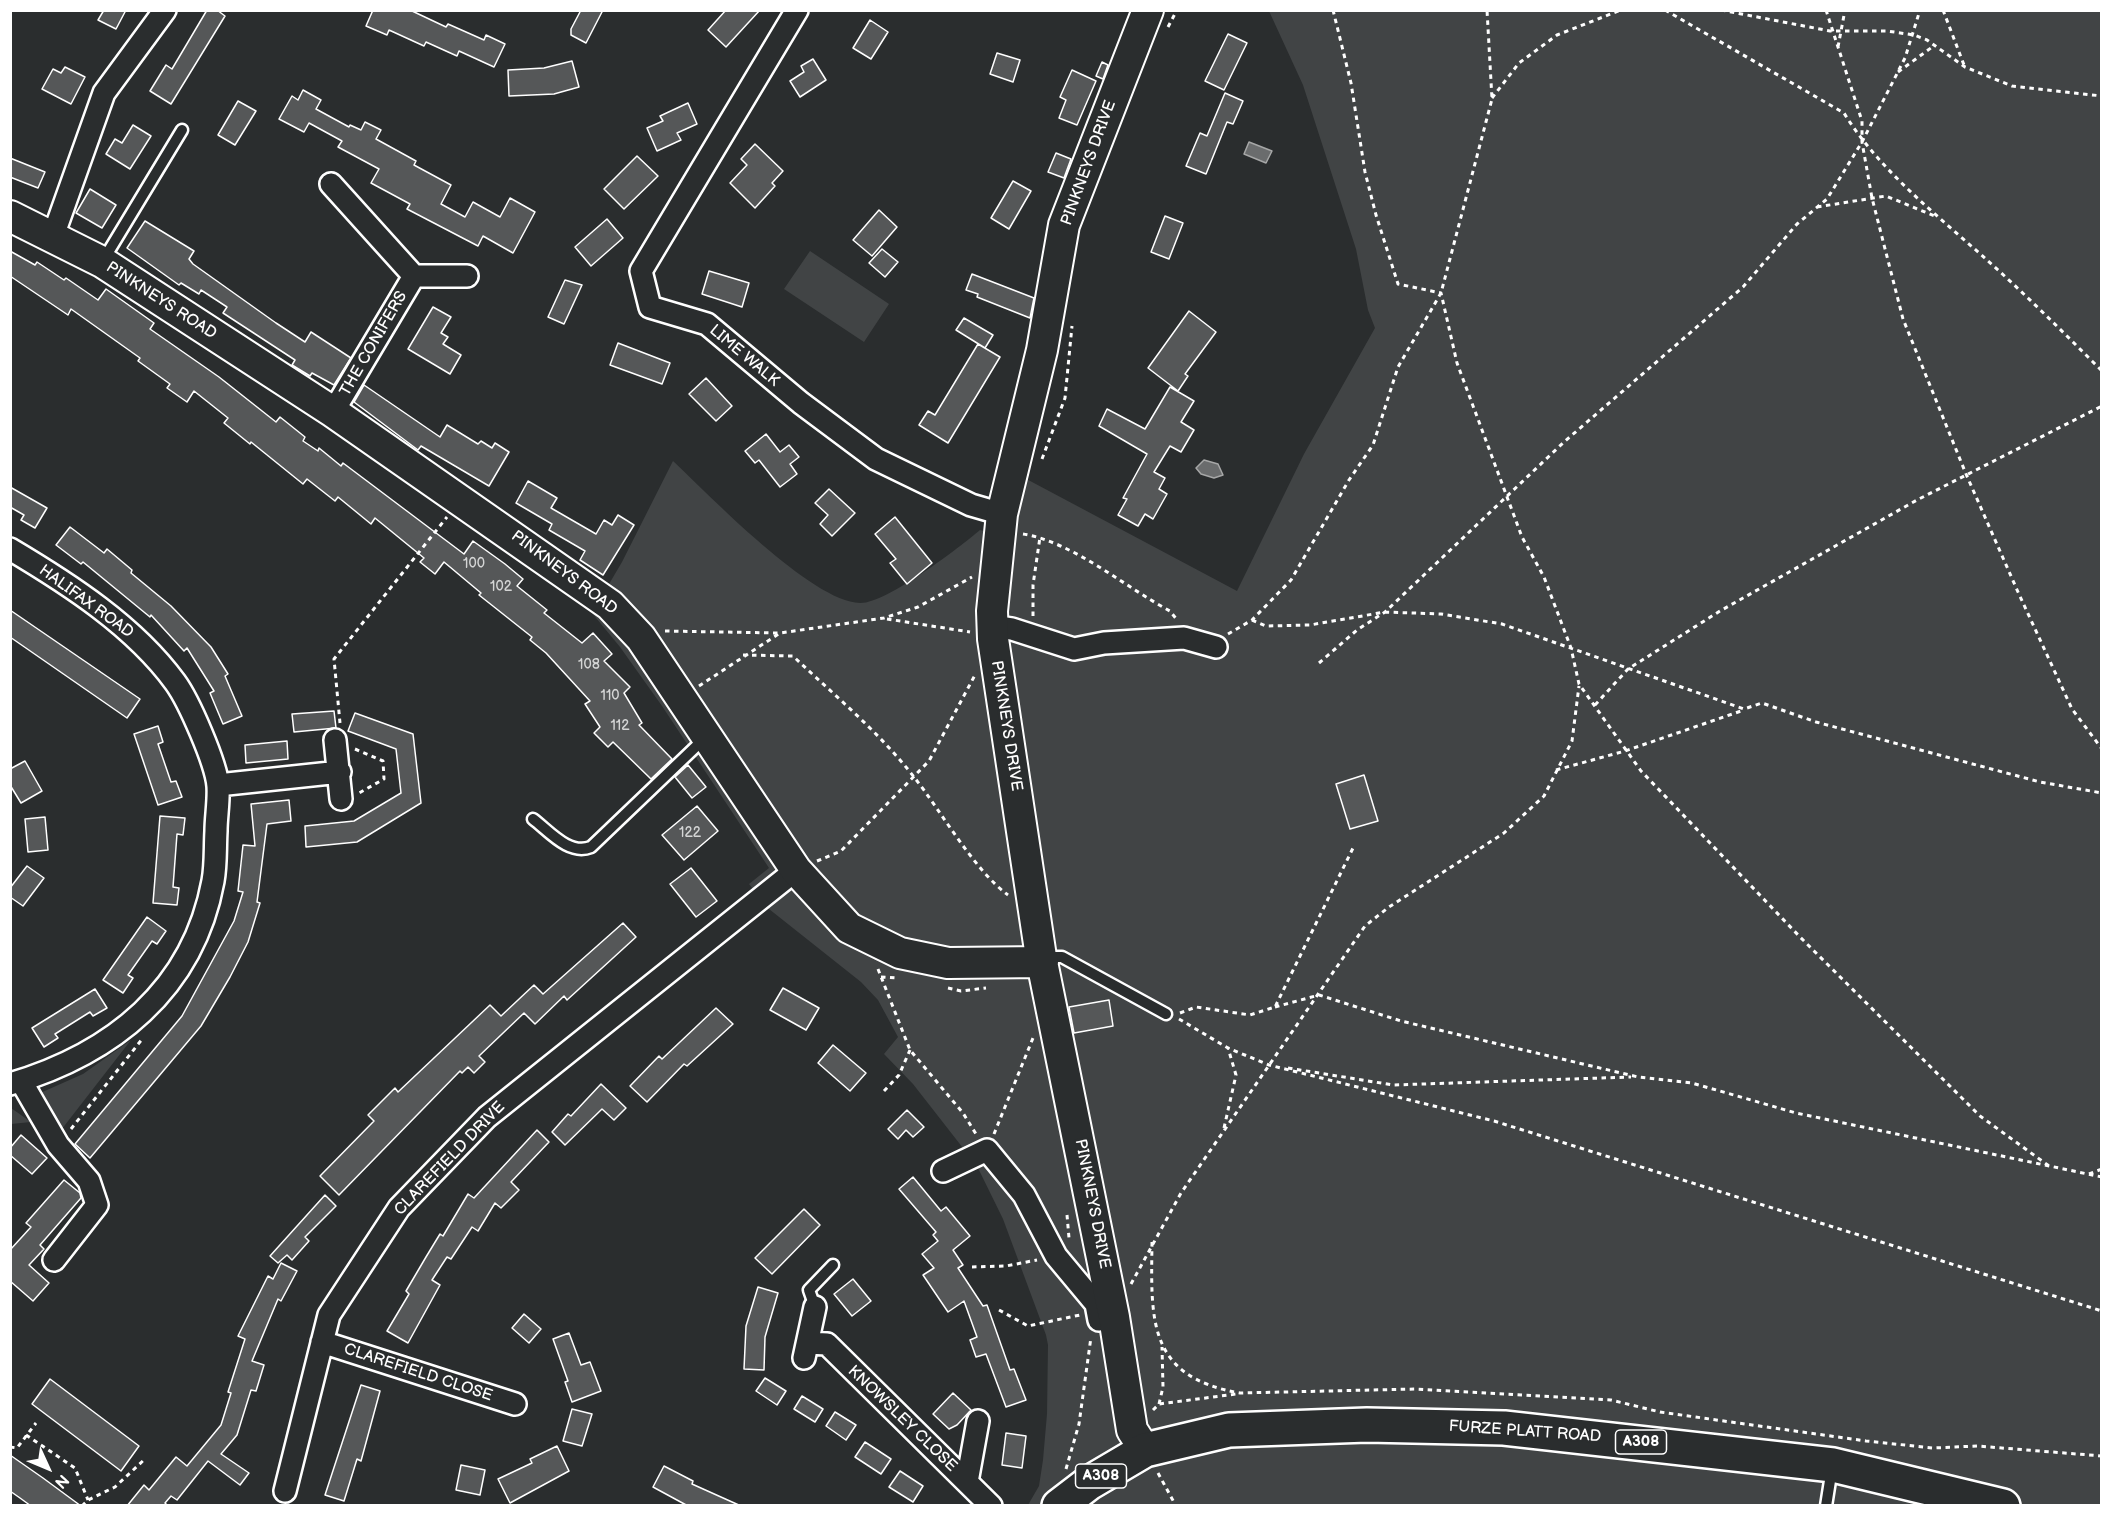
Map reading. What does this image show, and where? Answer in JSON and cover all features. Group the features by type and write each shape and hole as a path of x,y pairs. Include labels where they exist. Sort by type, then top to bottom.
{"main road":[{"name":"FURZE PLATT ROAD","path":"1061,1490 1089,1484 1139,1440 1229,1430 1327,1425 1390,1425 1504,1428 1833,1465 1957,1498 2003,1506"}],"street":[{"path":"53,236 104,93 165,10"},
{"name":"LIME WALK","path":"797,10 641,271 650,307 706,324 801,403 876,459 1010,524"},
{"name":"PINKNEYS DRIVE","path":"1139,1440 1103,1316 1042,959 982,629 1010,524 1064,225 1157,22"},
{"name":"THE CONIFERS","path":"331,183 414,276 467,276"},
{"name":"PINKNEYS ROAD","path":"10,216 102,262 333,412 610,605 641,638 796,870 837,917 867,939 900,953 948,963 1042,959"},
{"name":"THE CONIFERS","path":"333,412 414,276"},
{"name":"HALIFAX ROAD","path":"10,549 67,586 134,637 176,683 198,727 218,785 213,879 195,939 178,969 156,1000 125,1030 64,1066 16,1082"},
{"path":"982,629 1012,629 1074,649 1114,642 1184,638 1218,642"},
{"path":"335,740 341,799"},
{"path":"218,785 340,772"},
{"name":"CLAREFIELD DRIVE","path":"285,1491 329,1314 399,1208 487,1117 796,870"},
{"path":"16,1082 58,1145 89,1181 97,1205 54,1260"},
{"path":"943,1171 987,1150 1024,1195 1056,1256 1096,1304 1103,1316"},
{"name":"KNOWSLEY CLOSE","path":"815,1307 806,1350 827,1344 991,1506"},
{"name":"CLAREFIELD CLOSE","path":"322,1342 515,1404"},
{"path":"967,1482 978,1421"}],"lane":[{"path":"102,262 182,130"},
{"path":"533,819 565,845 578,849 591,847 706,737"},
{"path":"1042,959 1062,957 1166,1014"},
{"path":"815,1307 809,1290 833,1265"},
{"path":"1826,1506 1833,1465"}],"path":[{"path":"1157,22 1177,10"},
{"path":"1334,10 1351,83 1365,172 1398,284 1441,292"},
{"path":"1218,642 1252,620 1291,580 1349,480 1373,445 1398,367 1441,292 1492,99 1487,10"},
{"path":"1492,99 1519,63 1557,35 1621,10"},
{"path":"1665,10 1844,113 1862,142 1940,218 2025,295 2102,371"},
{"path":"1721,10 1830,31 1887,31 1914,35 1935,45 1965,67 2012,86 2102,96"},
{"path":"1826,10 1830,31 1838,47 1862,121 1862,142 1872,198 1903,319 1966,474 2072,709 2102,749"},
{"path":"1838,47 1845,10"},
{"path":"1319,663 1357,630 1385,612 1564,442 1743,287 1797,224 1827,199 1862,142 1896,74 1914,35 1920,10"},
{"path":"1943,10 1965,67"},
{"path":"1896,74 1935,45"},
{"path":"1815,208 1886,196 1940,218"},
{"path":"1130,1285 1180,1193 1365,926 1389,907 1504,832 1544,796 1572,741 1579,684 1571,648 1544,577 1521,537 1508,495 1457,363 1441,292"},
{"path":"1039,465 1065,398 1072,316"},
{"path":"1595,705 1628,669 1720,611 1966,474 2102,406"},
{"path":"335,740 341,730 334,659 460,499"},
{"path":"1010,524 1040,537 1170,610 1184,629"},
{"path":"1033,637 1033,585 1040,537"},
{"path":"641,638 659,631 780,633 884,618 918,607 998,563"},
{"path":"1252,620 1266,626 1310,625 1385,612 1441,614 1502,624 1744,709 1762,703 1816,722 2040,782 2102,793"},
{"path":"884,618 982,629"},
{"path":"680,699 743,655 780,633"},
{"path":"743,655 793,656 884,742 914,777 989,878 1015,900"},
{"path":"796,870 841,850 929,761 977,670"},
{"path":"1579,684 1625,751 1800,937 1980,1116 2049,1166"},
{"path":"1557,770 1625,751 1762,703"},
{"path":"1275,1007 1354,846"},
{"path":"867,939 910,1050 963,1113 987,1150"},
{"path":"1166,1014 1180,1013 1196,1007 1250,1015 1319,995 1401,1021 1638,1077 1692,1083 1796,1113 2102,1177"},
{"path":"1166,1014 1186,1021 1228,1048 1269,1065 1494,1120 2102,1311"},
{"path":"987,1150 1035,1033"},
{"path":"58,1145 146,1035"},
{"path":"1223,1131 1236,1075 1228,1048"},
{"path":"884,1091 899,1075 910,1050"},
{"path":"1269,1065 1393,1085 1638,1077"},
{"path":"2089,1175 2102,1169"},
{"path":"1152,1242 1151,1310 1162,1345 1163,1387 1159,1404 1139,1440 1176,1506"},
{"path":"972,1267 1006,1266 1056,1256"},
{"path":"999,1310 1028,1326 1103,1316"},
{"path":"1061,1490 1079,1424 1090,1338 1103,1316"},
{"path":"1162,1345 1176,1366 1195,1379 1215,1389 1240,1393"},
{"path":"1159,1404 1240,1393 1416,1389 1611,1400 1660,1412 1866,1441 1933,1448 1977,1446 2102,1456"},
{"path":"10,1447 17,1448 36,1423"},
{"path":"26,1436 75,1468 87,1500"},
{"path":"82,1506 87,1500 115,1487 146,1458"}],"shaded area":[{"path":"1269,11 2101,11 2101,1505 1028,1505 1039,1486 1043,1460 1047,1414 1048,1345 1003,1219 977,1166 913,1084 884,1054 898,1037 878,1000 861,982 769,909 749,884 769,868 662,706 620,647 592,613 622,562 673,461 735,520 789,566 815,585 840,598 860,603 872,601 904,585 980,530 998,534 1017,474 1237,591 1304,454 1375,328 1368,310 1356,249 1303,85"},
{"path":"1249,142 1272,151 1266,163 1244,154"},
{"path":"810,251 889,304 864,342 784,289"},
{"path":"1204,460 1218,464 1223,475 1214,478 1201,474 1196,468"},
{"path":"131,1040 58,1134 38,1094 83,1074"},
{"path":"11,1108 31,1122 11,1124"}],"building":[{"path":"104,10 126,10 116,29 98,20"},
{"path":"207,10 217,10 225,16 171,104 150,91 166,65 172,69"},
{"path":"373,10 410,10 446,27 448,24 484,40 486,35 505,44 494,67 459,51 457,56 426,42 424,46 389,30 387,35 366,26"},
{"path":"581,10 603,10 586,43 571,35 571,29"},
{"path":"726,10 760,10 726,47 708,30"},
{"path":"870,20 888,32 871,59 853,48"},
{"path":"1228,34 1247,43 1224,90 1205,81"},
{"path":"997,53 1020,60 1013,82 990,74"},
{"path":"813,59 826,80 800,97 790,81 804,72 801,66"},
{"path":"572,61 579,87 554,94 509,96 508,70 544,68"},
{"path":"1102,62 1108,65 1103,79 1096,76"},
{"path":"65,67 85,77 71,104 42,89 53,69 61,73"},
{"path":"1072,70 1096,81 1077,125 1059,118 1066,100 1060,97"},
{"path":"303,90 321,100 316,109 349,127 350,125 361,130 365,122 381,130 376,139 416,161 414,165 451,185 441,204 465,217 473,202 500,217 510,198 535,212 513,253 483,236 478,246 407,209 410,204 371,183 379,169 338,147 342,141 309,123 304,132 279,119 292,96 298,100"},
{"path":"1225,93 1243,101 1233,124 1227,122 1206,174 1186,166 1200,133 1207,136"},
{"path":"238,101 256,111 235,145 218,135"},
{"path":"688,103 697,124 677,133 681,140 657,151 647,128 663,121 660,116"},
{"path":"133,125 151,136 130,169 106,154 115,139 122,143"},
{"path":"755,144 783,171 772,183 775,186 755,208 730,183 747,165 741,159"},
{"path":"1056,153 1071,159 1064,178 1048,172"},
{"path":"637,156 658,176 624,209 604,189"},
{"path":"10,158 45,172 38,188 10,177"},
{"path":"1013,181 1031,191 1009,229 991,218"},
{"path":"90,189 116,205 102,228 76,213"},
{"path":"879,210 897,227 872,256 853,240"},
{"path":"1165,216 1183,223 1169,259 1151,252"},
{"path":"607,219 623,238 591,266 575,247"},
{"path":"145,221 194,251 189,259 193,264 276,323 305,342 311,332 351,358 334,385 312,373 310,376 292,365 295,360 223,313 227,307 201,290 199,294 181,283 179,285 127,248"},
{"path":"882,249 898,262 885,277 869,263"},
{"path":"10,251 35,265 37,262 64,280 66,278 98,300 106,289 154,323 150,329 219,377 276,422 280,417 305,437 303,441 318,451 319,448 341,466 343,463 464,554 473,541 505,564 523,579 517,586 547,610 544,613 582,643 593,633 612,654 604,661 630,687 624,693 642,723 639,725 672,759 651,779 613,742 608,747 594,733 600,727 585,704 590,701 546,653 530,640 532,637 479,595 481,593 444,562 435,574 420,562 424,558 375,518 371,524 338,497 335,501 307,479 303,484 251,442 250,444 224,423 228,418 194,391 187,402 167,388 170,384 138,361 140,358 71,309 68,315 10,276"},
{"path":"709,271 749,283 742,307 702,294"},
{"path":"972,274 1034,298 1030,318 977,297 978,294 966,290"},
{"path":"565,280 582,285 564,324 548,317"},
{"path":"433,307 451,317 441,333 448,337 443,344 461,355 450,374 408,349"},
{"path":"1189,311 1216,332 1185,374 1188,376 1178,391 1148,368"},
{"path":"964,318 993,335 985,348 956,330"},
{"path":"618,343 670,363 662,384 610,365"},
{"path":"978,344 1000,357 948,443 919,425 928,411 935,415"},
{"path":"706,378 732,406 716,421 689,394"},
{"path":"364,385 440,437 447,425 478,444 481,441 492,448 495,443 509,452 489,486 421,446 418,450 354,402"},
{"path":"1170,387 1194,401 1181,422 1194,430 1181,452 1170,446 1154,472 1165,478 1159,489 1167,494 1153,519 1145,514 1138,526 1118,515 1127,499 1123,498 1147,454 1099,426 1107,409 1145,429"},
{"path":"766,434 780,452 789,445 799,457 790,464 797,474 780,487 759,460 755,463 745,451"},
{"path":"528,481 557,498 551,508 596,534 604,520 612,525 618,515 634,525 603,575 580,560 585,551 549,530 552,524 516,503"},
{"path":"10,487 47,508 35,528 21,520 24,515 10,507"},
{"path":"829,489 855,513 832,536 820,524 828,515 815,503"},
{"path":"895,517 932,563 907,584 890,563 896,559 875,534"},
{"path":"70,527 104,553 107,549 132,570 131,573 171,606 211,647 228,674 225,676 242,716 223,724 210,693 214,691 187,648 184,651 151,615 150,617 83,562 81,564 56,545"},
{"path":"10,610 140,699 127,718 10,637"},
{"path":"334,711 336,728 294,732 292,714"},
{"path":"355,713 413,734 421,803 357,842 306,847 305,826 354,821 401,793 396,749 348,731"},
{"path":"158,726 163,742 158,744 171,782 176,781 182,797 158,805 134,734"},
{"path":"287,741 288,759 246,763 245,745"},
{"path":"25,761 42,791 21,803 10,785 10,769"},
{"path":"688,765 706,787 692,798 675,777"},
{"path":"1364,775 1378,821 1350,829 1336,784"},
{"path":"289,800 291,821 267,824 257,902 260,903 248,942 230,977 201,1026 90,1158 75,1144 182,1016 234,921 243,892 238,891 243,845 255,846 251,804"},
{"path":"697,806 718,831 684,860 662,835"},
{"path":"160,816 185,818 183,835 177,834 173,887 179,888 177,905 153,903"},
{"path":"45,817 48,850 28,852 25,819"},
{"path":"27,866 44,878 23,906 10,897 10,888"},
{"path":"691,868 717,901 696,917 670,884"},
{"path":"147,917 166,931 157,944 152,941 128,975 133,978 123,993 103,980"},
{"path":"623,923 636,937 567,1000 564,996 535,1024 524,1013 479,1056 485,1062 474,1073 468,1067 462,1073 460,1071 339,1195 320,1176 374,1121 368,1115 395,1088 398,1092 490,1005 501,1016 534,985 543,994"},
{"path":"783,988 819,1008 806,1030 770,1010"},
{"path":"95,989 107,1008 93,1016 90,1012 55,1034 58,1038 44,1047 32,1028"},
{"path":"1109,1000 1113,1026 1074,1033 1069,1007"},
{"path":"716,1008 733,1024 687,1066 684,1064 647,1102 630,1086 659,1056 662,1059"},
{"path":"833,1045 866,1073 850,1091 818,1063"},
{"path":"601,1084 626,1108 614,1120 602,1109 565,1145 552,1132 568,1114 571,1116"},
{"path":"907,1110 924,1127 913,1137 906,1130 898,1139 888,1129"},
{"path":"537,1130 549,1142 511,1182 519,1190 501,1208 495,1203 478,1231 472,1227 451,1259 447,1257 432,1280 440,1285 408,1343 387,1331 409,1294 406,1291 426,1257 440,1234 443,1236 468,1194 474,1198"},
{"path":"21,1135 47,1158 32,1174 10,1155 10,1148"},
{"path":"913,1177 941,1211 946,1207 970,1236 953,1250 963,1265 958,1268 983,1306 987,1305 1010,1370 1014,1369 1026,1400 1006,1407 986,1354 976,1357 970,1340 977,1337 964,1301 948,1312 923,1275 934,1268 922,1254 938,1241 933,1235 936,1232 899,1189"},
{"path":"64,1180 80,1193 81,1198 40,1245 44,1249 29,1265 49,1283 33,1301 10,1281 10,1250 31,1227 26,1223"},
{"path":"325,1195 336,1206 305,1237 309,1241 292,1260 287,1255 278,1263 270,1256"},
{"path":"804,1209 820,1225 772,1274 755,1258"},
{"path":"281,1263 297,1271 281,1301 278,1299 252,1361 264,1365 256,1391 251,1390 237,1435 221,1454 249,1473 240,1485 208,1461 177,1500 171,1496 165,1503 168,1506 127,1506 144,1485 149,1490 176,1457 187,1466 221,1425 231,1393 228,1392 245,1339 238,1336 268,1276 273,1279"},
{"path":"853,1279 871,1301 852,1316 834,1294"},
{"path":"758,1287 778,1293 765,1337 764,1370 744,1369 746,1326"},
{"path":"524,1314 541,1329 529,1343 512,1328"},
{"path":"569,1333 581,1365 590,1362 601,1391 572,1402 565,1382 568,1381 553,1339"},
{"path":"765,1378 786,1391 777,1405 756,1391"},
{"path":"50,1379 139,1446 121,1471 32,1404"},
{"path":"361,1385 380,1391 361,1461 357,1459 344,1501 325,1495"},
{"path":"953,1393 971,1410 957,1425 949,1429 933,1414"},
{"path":"802,1396 823,1409 815,1422 794,1409"},
{"path":"572,1409 592,1414 582,1446 563,1441"},
{"path":"835,1412 856,1425 846,1440 826,1426"},
{"path":"1006,1433 1026,1436 1022,1468 1002,1465"},
{"path":"865,1442 891,1459 881,1474 855,1457"},
{"path":"557,1446 569,1471 510,1503 498,1479 532,1463 530,1459"},
{"path":"10,1455 81,1506 31,1506 10,1491"},
{"path":"461,1465 485,1470 480,1495 456,1490"},
{"path":"664,1466 693,1481 692,1484 741,1506 688,1506 653,1487"},
{"path":"900,1471 923,1486 913,1502 889,1487"}]}
